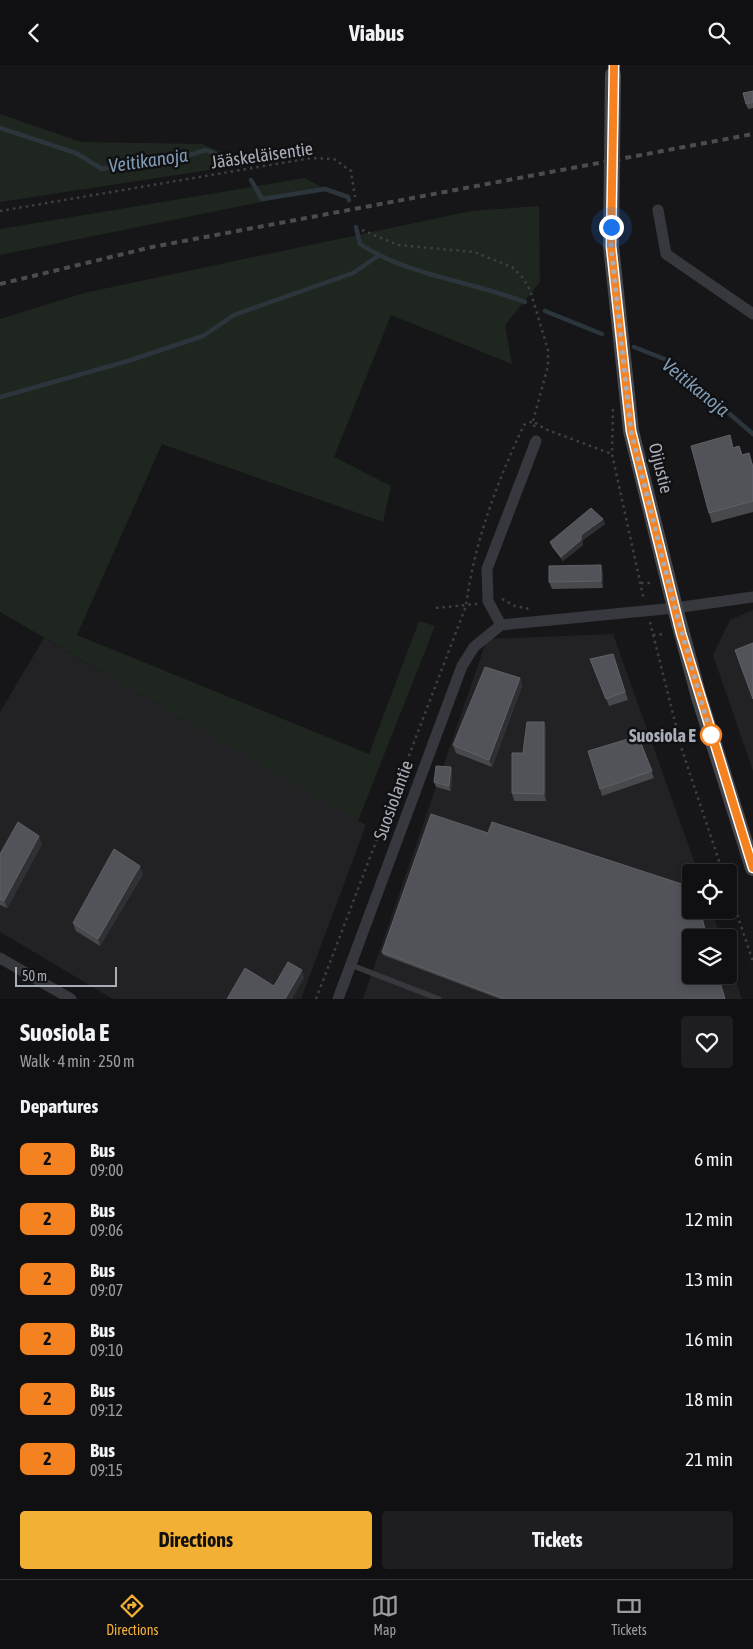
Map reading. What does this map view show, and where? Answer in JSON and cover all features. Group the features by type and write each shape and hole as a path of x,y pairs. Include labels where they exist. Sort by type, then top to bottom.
{"main road":[{"name":"Oijustie","path":"614,70 611,246 631,431 699,697 753,868"}],"street":[{"path":"658,210 666,255 753,315"},
{"path":"536,441 487,569 488,601 501,625 675,608 753,597"},
{"name":"Suosiolantie","path":"338,999 462,666 474,647 501,625"},
{"path":"0,958 72,999"}],"lane":[{"path":"351,965 439,999"}],"path":[{"name":"Jääskeläisentie","path":"0,211 311,158 334,159 351,171 355,197"},
{"path":"362,230 398,245 474,252 512,267 522,278 530,290 548,351 548,366 533,421 536,441"},
{"path":"613,401 612,454 643,593 682,750 720,864"},
{"path":"533,421 545,429 612,454"},
{"path":"316,999 466,606 470,570 479,539 524,425 533,421"},
{"path":"635,599 643,593"},
{"path":"436,608 466,606 502,599 514,606 538,608"},
{"path":"737,914 753,962"}],"shaded area":[{"path":"0,114 81,142 202,144 248,164 0,202"},
{"path":"305,178 325,189 0,255 0,229"},
{"path":"539,206 540,282 505,325 512,364 391,315 334,457 391,486 383,522 162,444 77,635 369,754 419,621 435,626 358,821 0,612 0,319 84,293 471,211"},
{"path":"753,610 753,771 713,655 730,620"},
{"path":"613,634 695,864 682,864 682,919 714,919 718,929 682,929 682,984 737,984 742,999 363,999 487,639"},
{"path":"44,638 366,825 301,999 113,999 0,932 0,712"}],"building":[{"path":"753,91 753,102 746,104 743,93"},
{"path":"730,435 733,448 739,446 742,455 749,453 753,468 753,501 709,513 691,446"},
{"path":"591,508 603,519 581,535 581,540 561,557 550,542"},
{"path":"601,565 601,581 549,582 549,566"},
{"path":"753,643 753,699 735,650"},
{"path":"613,654 625,692 606,699 590,659"},
{"path":"485,667 520,678 489,760 453,745"},
{"path":"527,722 544,722 544,794 512,793 512,753 523,753"},
{"path":"638,736 652,771 600,789 588,751"},
{"path":"436,766 451,767 449,786 434,782"},
{"path":"431,814 488,833 492,822 682,884 682,919 702,919 705,929 682,929 682,984 721,984 725,999 505,999 382,952"},
{"path":"18,822 39,836 4,901 0,899 0,854"},
{"path":"114,849 140,866 98,939 73,923"},
{"path":"288,962 302,970 285,999 227,999 245,968 274,986"}],"waterway":[{"name":"Veitikanoja","path":"0,128 76,153 102,169 148,160 176,159 206,150 241,165"},
{"name":"Veitikanoja","path":"251,180 262,199 325,189 348,197 349,200"},
{"name":"Veitikanoja","path":"356,227 360,244 398,264 525,302"},
{"path":"0,397 128,361 203,336 234,315 353,273 378,256"},
{"name":"Veitikanoja","path":"545,311 602,334"},
{"name":"Veitikanoja","path":"634,347 667,360 753,434"}],"railway":[{"path":"0,284 152,247 753,134"}],"bus line":[{"name":"2","path":"614,65 611,246 631,431 681,633 699,697 753,868"}],"place":[{"name":"Suosiola E","path":"711,735"}],"route":[{"path":"611,227 611,246 631,431 675,608 711,735"}]}
